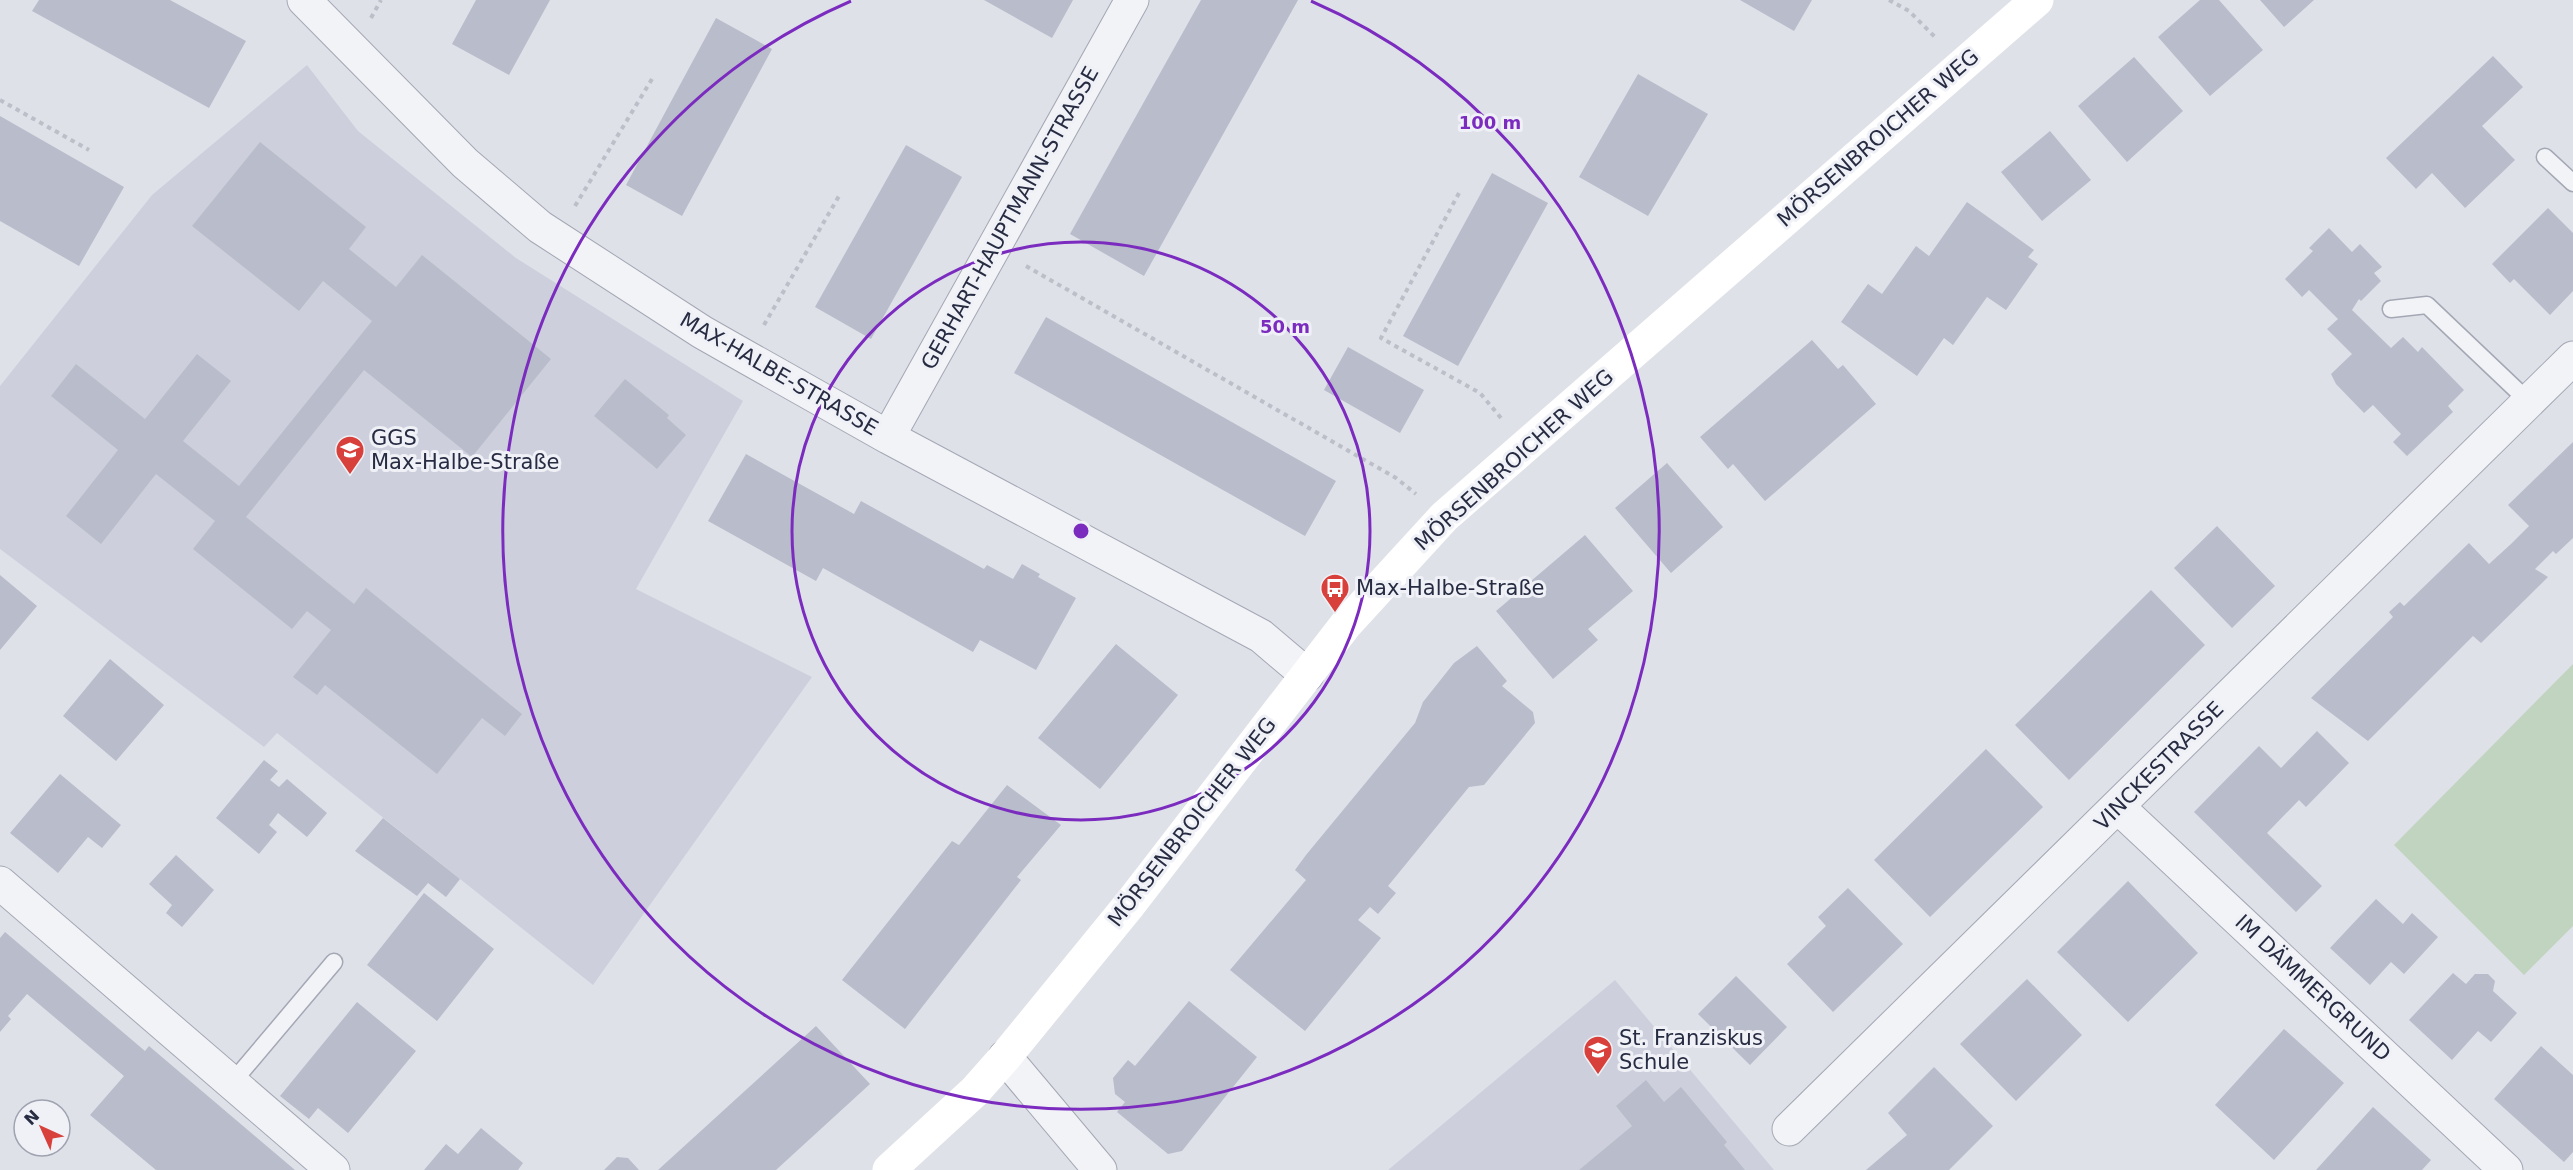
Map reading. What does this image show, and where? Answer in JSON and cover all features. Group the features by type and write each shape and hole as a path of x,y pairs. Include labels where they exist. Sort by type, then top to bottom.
{"street":[{"name":"MAX-HALBE-STRASSE","path":"304,0 465,163 556,238 702,332 746,357 888,437 1261,636 1307,675"},
{"name":"GERHART-HAUPTMANN-STRASSE","path":"888,437 1132,0"},
{"name":"MÖRSENBROICHER WEG","path":"889,1170 975,1091 1005,1057 1130,904 1347,623 1444,517 2037,0"},
{"name":"VINCKESTRASSE","path":"1789,1129 2118,807 2527,400 2573,358"},
{"name":"IM DÄMMERGRUND","path":"2118,807 2506,1170"},
{"path":"0,883 333,1170"},
{"path":"1005,1057 1100,1170"}],"lane":[{"path":"2545,157 2573,183"},
{"path":"2391,309 2427,305 2527,400"},
{"path":"231,1084 334,962"}],"path":[{"path":"1889,0 1909,11 1962,64"},
{"path":"556,238 652,79"},
{"path":"0,100 89,150"},
{"path":"1459,193 1381,338 1480,393 1525,446"},
{"path":"746,357 839,196"},
{"path":"993,247 1396,478 1444,517"}],"shaded area":[{"name":"GGS Max-Halbe-Straße","path":"307,65 358,131 516,258 743,401 636,589 812,677 593,985 277,733 264,747 0,549 0,386 152,195"},
{"name":"St. Franziskus Schule","path":"1615,980 1774,1170 1388,1170"}],"green space":[{"path":"2573,664 2573,926 2524,975 2394,845"}],"building":[{"path":"39,0 170,0 246,41 209,108 32,11"},
{"path":"476,0 550,0 509,75 452,44"},
{"path":"984,0 1073,0 1052,38"},
{"path":"1201,0 1298,0 1144,276 1070,234"},
{"path":"1740,0 1812,0 1794,31"},
{"path":"2200,0 2219,0 2263,50 2210,96 2158,37"},
{"path":"2260,0 2314,0 2284,27"},
{"path":"716,18 772,49 682,216 626,185"},
{"path":"2493,56 2523,87 2482,126 2515,160 2465,208 2432,173 2416,189 2386,158"},
{"path":"2134,57 2183,111 2127,162 2078,106"},
{"path":"1638,74 1708,114 1648,216 1579,177"},
{"path":"0,116 124,187 79,266 0,221"},
{"path":"2050,131 2091,180 2042,221 2001,172"},
{"path":"260,142 366,227 349,249 396,287 422,255 551,359 472,457 364,370 246,517 354,604 366,588 522,714 505,736 482,718 437,774 325,685 317,695 293,677 331,630 307,611 292,629 193,549 215,521 156,474 101,544 66,516 118,450 51,396 76,364 145,419 197,354 231,381 183,441 239,486 372,321 323,281 299,311 192,226"},
{"path":"906,145 962,177 871,339 815,307"},
{"path":"1492,173 1548,203 1458,366 1403,336"},
{"path":"1967,202 2034,250 2028,257 2038,264 2006,310 1987,297 1953,345 1944,338 1917,376 1841,322 1868,284 1882,294 1916,246 1929,256"},
{"path":"2548,208 2573,233 2573,291 2550,315 2514,279 2510,283 2492,264"},
{"path":"2329,228 2352,252 2360,244 2382,267 2374,273 2381,281 2361,301 2359,299 2352,310 2391,348 2403,337 2418,352 2422,347 2464,390 2448,406 2453,412 2407,456 2393,442 2401,434 2373,405 2364,413 2336,384 2331,374 2352,354 2327,329 2338,319 2309,290 2302,297 2285,279 2313,251 2309,248"},
{"path":"1046,317 1336,481 1305,536 1014,373"},
{"path":"1812,340 1838,369 1843,365 1876,404 1765,501 1733,464 1728,469 1700,437"},
{"path":"1348,347 1424,390 1400,433 1324,390"},
{"path":"625,379 669,415 667,418 686,435 657,469 594,416"},
{"path":"2573,442 2573,538 2556,554 2553,551 2535,569 2548,577 2481,643 2473,636 2368,741 2311,698 2393,617 2389,612 2400,602 2404,606 2469,543 2489,564 2511,544 2529,526 2508,505"},
{"path":"746,454 854,514 861,501 984,569 987,565 1013,579 1022,564 1040,574 1038,577 1076,598 1036,670 980,640 973,652 823,568 816,581 708,521"},
{"path":"1667,463 1723,527 1671,573 1615,508"},
{"path":"2217,526 2275,586 2232,628 2174,568"},
{"path":"1585,535 1633,591 1588,629 1598,640 1553,679 1496,611"},
{"path":"0,575 37,606 0,650"},
{"path":"2151,590 2205,645 2069,780 2015,725"},
{"path":"1116,644 1178,695 1100,789 1038,738"},
{"path":"1477,646 1507,681 1502,686 1533,712 1535,723 1484,785 1469,787 1388,886 1396,893 1378,914 1370,907 1358,920 1381,938 1305,1031 1230,970 1306,880 1295,870 1306,855 1415,723 1423,702 1454,663"},
{"path":"110,659 164,705 116,761 63,716"},
{"path":"2317,731 2349,763 2306,807 2299,800 2267,833 2322,886 2296,912 2194,812 2259,746 2281,768"},
{"path":"1986,749 2043,807 1930,917 1874,860"},
{"path":"264,760 278,771 270,780 279,787 287,779 327,813 307,837 278,813 269,825 277,832 259,854 216,818"},
{"path":"60,774 121,825 102,848 88,837 58,873 10,833"},
{"path":"1007,785 1061,825 1017,877 1021,880 905,1029 842,980 952,841 959,845"},
{"path":"383,818 460,879 446,897 428,883 417,896 355,851"},
{"path":"176,855 214,890 182,927 166,913 172,905 149,884"},
{"path":"2128,881 2198,953 2128,1022 2057,952"},
{"path":"1848,888 1903,944 1833,1012 1787,964 1826,926 1818,917"},
{"path":"424,893 494,949 437,1021 367,965"},
{"path":"2376,899 2403,924 2412,913 2438,937 2404,974 2391,962 2370,985 2330,948"},
{"path":"5,932 145,1051 149,1046 295,1170 156,1170 90,1115 124,1076 27,994 8,1016 11,1019 0,1032 0,938"},
{"path":"2453,973 2466,984 2475,974 2488,974 2495,981 2493,991 2517,1013 2491,1042 2478,1031 2452,1060 2409,1020"},
{"path":"1736,976 1787,1027 1750,1065 1698,1014"},
{"path":"2027,979 2082,1035 2016,1101 1960,1044"},
{"path":"1189,1001 1257,1057 1182,1151 1168,1154 1117,1112 1125,1102 1115,1094 1113,1078 1128,1060 1135,1066"},
{"path":"357,1002 416,1051 348,1133 318,1108 309,1119 280,1096"},
{"path":"816,1026 870,1084 776,1170 658,1170"},
{"path":"2284,1029 2344,1083 2274,1160 2215,1105"},
{"path":"2541,1046 2573,1075 2573,1152 2564,1162 2494,1099"},
{"path":"1934,1067 1993,1126 1949,1170 1866,1170 1907,1135 1888,1113"},
{"path":"1646,1080 1664,1102 1681,1087 1727,1142 1724,1145 1745,1170 1579,1170 1632,1126 1616,1106"},
{"path":"2373,1107 2431,1160 2422,1170 2316,1170"},
{"path":"481,1128 523,1163 518,1170 424,1170 446,1144 458,1154"},
{"path":"617,1157 628,1158 639,1170 604,1170"}],"place":[{"name":"GGS Max-Halbe-Straße","path":"350,476"},
{"name":"Max-Halbe-Straße","path":"1335,614"},
{"name":"St. Franziskus Schule","path":"1598,1076"}]}
